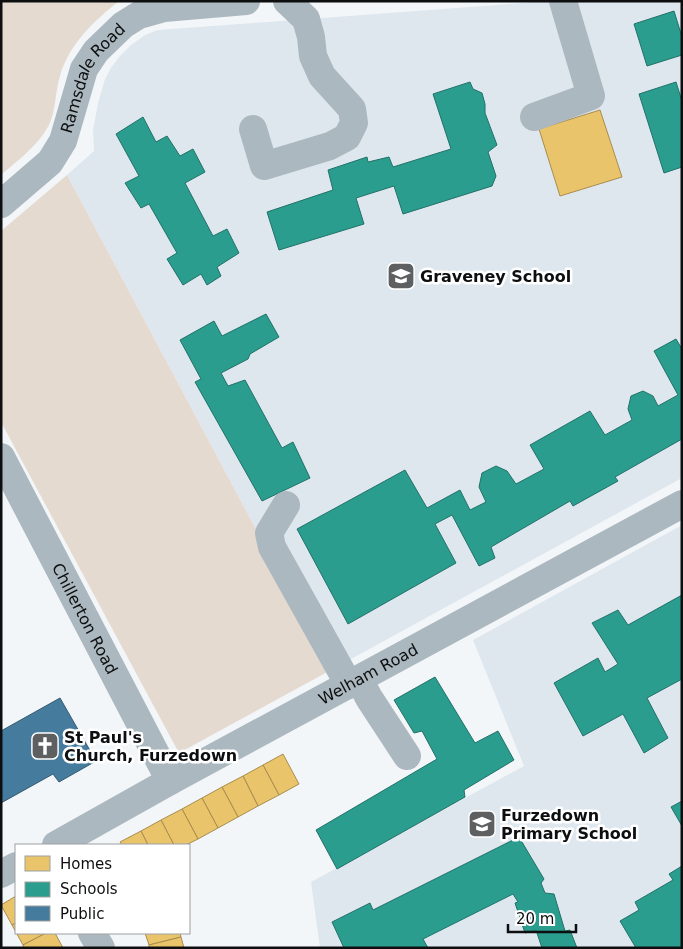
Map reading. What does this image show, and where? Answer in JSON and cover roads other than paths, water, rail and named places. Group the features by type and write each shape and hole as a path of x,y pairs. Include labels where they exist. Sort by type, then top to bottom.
{"street":[{"name":"Ramsdale Road","path":"1,204 50,162 63,142 84,69 96,51 123,25 139,15 164,8 246,1"},
{"path":"253,129 264,166 330,146 347,137 354,123 352,109 322,76 313,56 310,31 306,19 287,1"},
{"path":"534,117 591,96 563,1"},
{"name":"Chillerton Road","path":"1,457 170,781"},
{"name":"Welham Road","path":"58,844 170,781 682,504"},
{"path":"286,505 269,533 272,547 354,682 369,698 407,756"},
{"path":"1,874 15,867"},
{"path":"93,934 101,948"}],"place":[{"name":"Graveney School","path":"401,276"},
{"name":"St Paul's Church, Furzedown","path":"45,746"},
{"name":"Furzedown Primary School","path":"482,824"}]}
